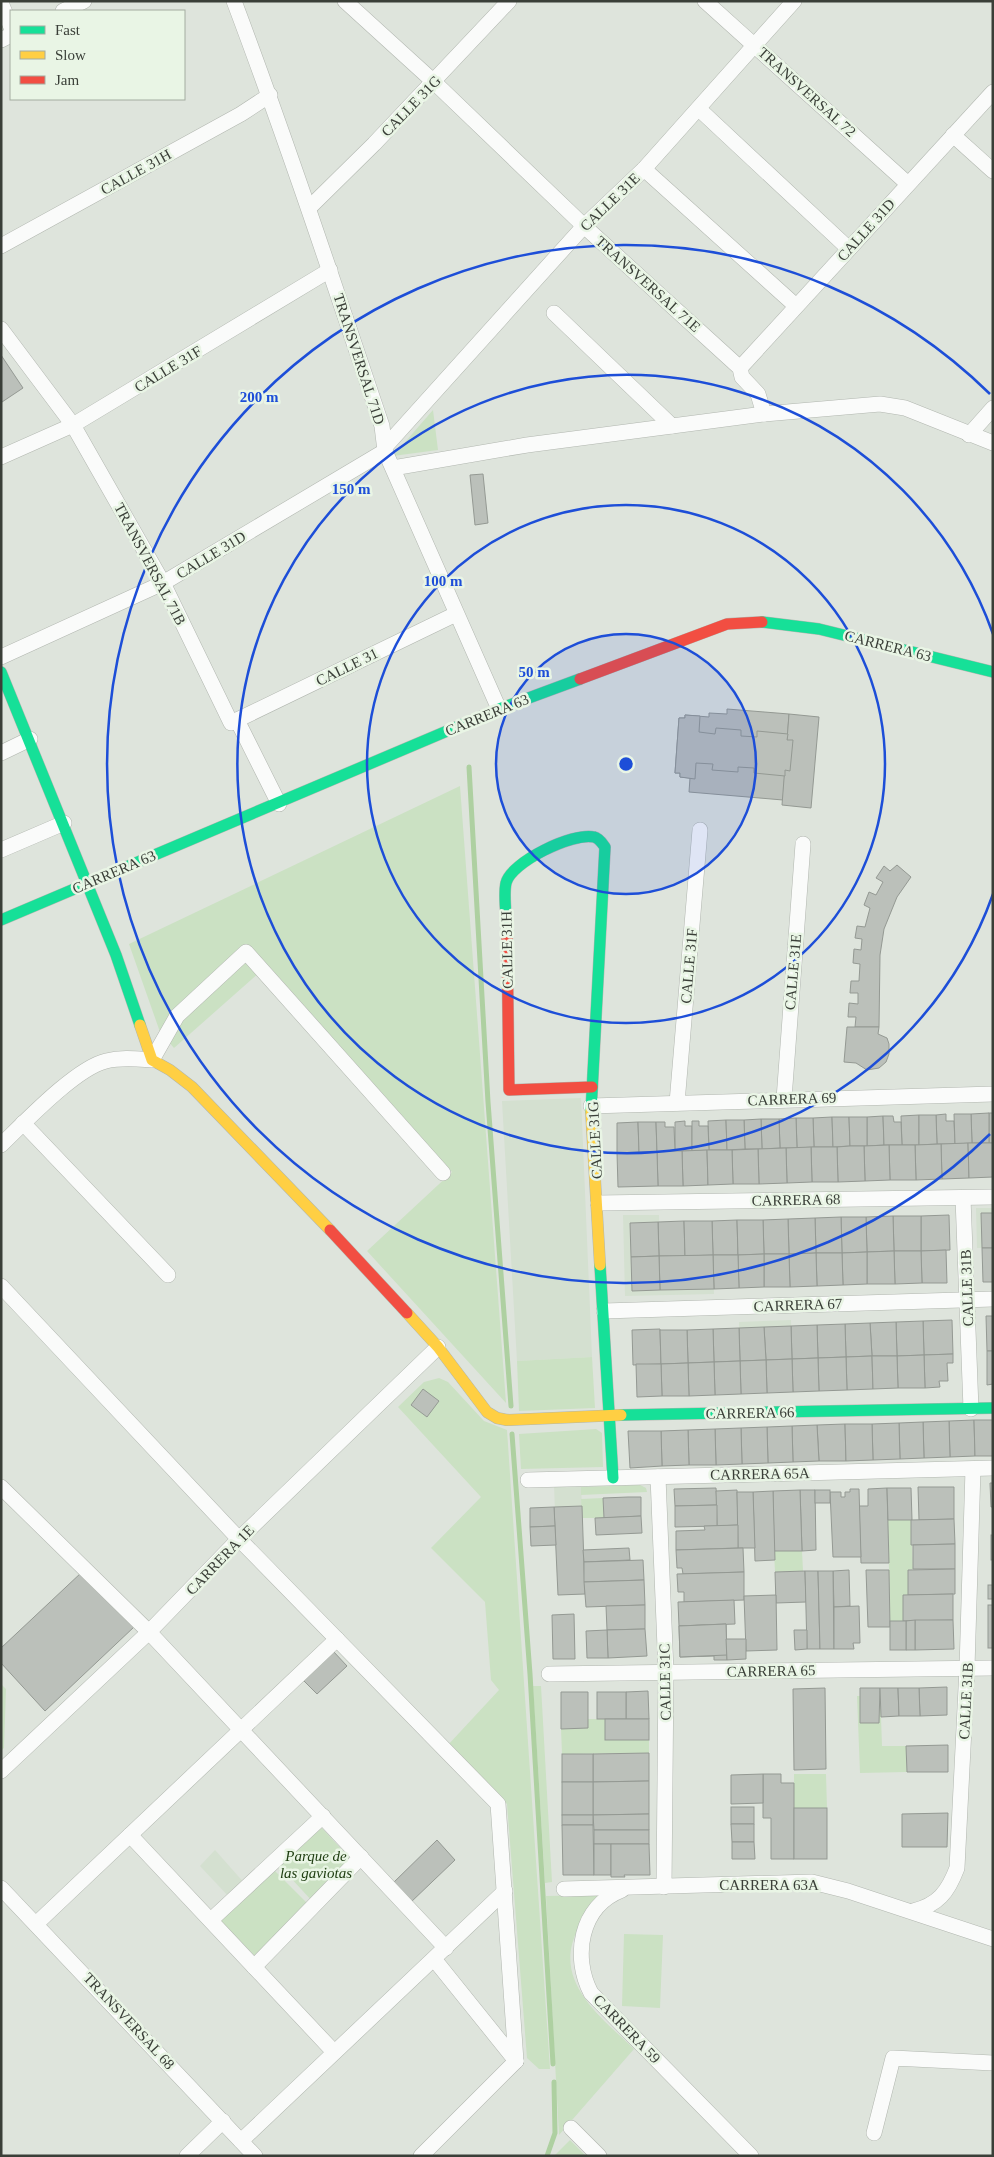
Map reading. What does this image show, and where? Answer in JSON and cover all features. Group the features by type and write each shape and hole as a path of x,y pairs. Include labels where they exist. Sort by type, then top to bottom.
{"street":[{"path":"64,10 84,1"},
{"name":"TRANSVERSAL 71D","path":"234,1 270,95 330,270 382,426 385,449 499,709"},
{"name":"TRANSVERSAL 71E","path":"345,1 434,82 584,226 740,368 742,377 758,394 764,414"},
{"name":"CALLE 31G","path":"309,208 434,82 510,1"},
{"name":"TRANSVERSAL 72","path":"705,1 908,184"},
{"name":"CALLE 31E","path":"385,449 584,226 644,169 794,1"},
{"path":"1,4 10,25"},
{"name":"CALLE 31D","path":"740,368 993,92"},
{"name":"CALLE 31H","path":"1,246 241,114 270,95"},
{"path":"699,109 849,249"},
{"path":"953,135 993,170"},
{"path":"644,169 796,306"},
{"name":"CALLE 31F","path":"1,457 74,426 330,270"},
{"path":"554,313 672,426"},
{"name":"TRANSVERSAL 71B","path":"1,329 74,426 163,583 231,724 237,720 279,804"},
{"path":"393,468 528,445 672,426 764,414 880,404 905,408 993,443"},
{"path":"969,435 993,408"},
{"name":"CALLE 31D","path":"1,657 163,583 385,449"},
{"name":"CALLE 31","path":"237,720 456,614"},
{"name":"CARRERA 63","path":"1,920 279,804 499,709 727,624 767,622 819,629 993,672"},
{"path":"1,672 88,883 116,955 152,1060"},
{"path":"1,753 30,739"},
{"path":"1,850 64,823"},
{"name":"CALLE 31F","path":"677,1103 700,830"},
{"name":"CALLE 31G","path":"565,842 582,837 594,837 601,840 605,847 591,1106 613,1478"},
{"name":"CALLE 31H","path":"565,842 546,850 518,867 506,882 510,1090 592,1087"},
{"name":"CALLE 31E","path":"784,1099 804,844"},
{"path":"152,1060 177,1016 246,952 443,1173"},
{"path":"1,1145 75,1078 104,1061 124,1058 152,1060 170,1070 192,1087 354,1255 438,1348"},
{"name":"CARRERA 69","path":"591,1106 993,1094"},
{"path":"24,1123 168,1275"},
{"name":"CARRERA 68","path":"598,1203 993,1197"},
{"name":"CALLE 31B","path":"963,1198 971,1409"},
{"path":"1,1286 239,1539 498,1804 516,2061 421,2156"},
{"name":"CARRERA 67","path":"604,1311 993,1299"},
{"name":"CARRERA 66","path":"438,1348 487,1412 497,1418 507,1420 610,1415 993,1408"},
{"name":"CARRERA 1E","path":"1,1771 149,1632 239,1539 438,1348"},
{"name":"CARRERA 65A","path":"528,1480 993,1468"},
{"name":"CALLE 31B","path":"913,1912 929,1907 936,1902 949,1886 957,1868 968,1668 973,1469"},
{"name":"CALLE 31C","path":"658,1477 666,1672 664,1887"},
{"path":"1,1487 149,1632 446,1948"},
{"path":"36,1924 337,1639"},
{"name":"CARRERA 65","path":"549,1674 993,1668"},
{"path":"211,1920 323,1816"},
{"path":"130,1835 334,2052"},
{"path":"254,1967 361,1857"},
{"name":"CARRERA 63A","path":"564,1889 812,1882 993,1938"},
{"name":"TRANSVERSAL 68","path":"1,1888 255,2156"},
{"name":"CARRERA 59","path":"626,1888 613,1893 605,1899 585,1930 580,1951 582,1971 591,1994 751,2156"},
{"path":"241,2141 505,1891"},
{"path":"434,1959 516,2061"},
{"path":"874,2133 893,2058 993,2063"},
{"path":"187,2156 223,2121"},
{"path":"571,2128 599,2156"}],"shaded area":[{"path":"581,1098 592,1357 517,1361 502,1101"},
{"path":"976,1208 993,1208 993,1248 977,1248"},
{"path":"623,1215 659,1215 660,1256 713,1255 714,1294 625,1296"},
{"path":"791,1320 792,1359 740,1361 739,1322"},
{"path":"581,1483 585,1594 558,1595 554,1484"},
{"path":"215,1850 246,1885 231,1899 200,1866"}],"green space":[{"path":"433,410 438,450 393,456"},
{"path":"460,786 506,1403 367,1251 452,1172 268,965 174,1048 160,1032 129,944"},
{"path":"592,1357 595,1408 519,1411 517,1361"},
{"path":"439,1378 448,1382 484,1421 507,1430 550,2069 539,2069 527,2058 507,1804 447,1746 499,1690 491,1680 485,1602 431,1548 481,1497 398,1407 424,1382"},
{"path":"596,1429 602,1433 603,1467 521,1469 519,1434"},
{"path":"640,1485 646,1488 647,1492 581,1495 581,1487"},
{"path":"603,1498 604,1518 582,1518 581,1499"},
{"path":"888,1520 911,1520 913,1569 908,1570 908,1595 903,1595 903,1621 890,1621"},
{"path":"774,1551 802,1551 803,1571 775,1572"},
{"path":"1,1684 6,1689 4,1748 1,1751"},
{"path":"533,1686 541,1686 552,1882 545,1883"},
{"path":"880,1688 882,1746 906,1746 907,1772 860,1773 857,1696 860,1696 860,1723 879,1723"},
{"path":"588,1719 605,1719 606,1740 649,1740 649,1753 562,1754 561,1729 588,1728"},
{"path":"794,1774 826,1774 827,1808 794,1808"},
{"name":"Parque de las gaviotas","path":"320,1826 355,1864 313,1902 278,1864"},
{"path":"273,1869 309,1905 256,1957 218,1919"},
{"path":"601,1895 579,1927 572,1946 571,1964 575,1980 583,1996 594,2010 634,2049 559,2135 546,1896"},
{"path":"624,1934 663,1935 660,2008 622,2006"},
{"path":"570,2140 586,2156 554,2156"}],"building":[{"path":"1,355 23,388 2,402 1,401"},
{"path":"483,474 488,523 475,525 470,475"},
{"path":"727,709 789,714 783,800 689,792 690,778 680,777 680,773 675,773 679,718 685,718 685,715 709,717 709,713 727,714"},
{"path":"789,714 819,717 811,808 782,805"},
{"path":"685,715 700,716 699,732 715,734 716,728 741,730 741,736 757,737 757,731 788,734 787,740 793,740 790,771 785,770 785,776 754,773 754,768 738,767 738,772 712,770 713,764 696,763 695,779 680,777 680,773 675,773 679,718 685,718"},
{"path":"897,865 911,877 897,897 884,929 880,955 879,1027 855,1027 856,1017 848,1017 849,1003 858,1004 858,993 850,993 851,981 859,981 860,964 853,963 854,949 861,950 862,939 855,938 857,926 865,927 870,908 864,905 869,892 876,895 883,882 876,878 884,866 890,871"},
{"path":"847,1027 879,1027 878,1034 887,1038 889,1044 889,1054 886,1062 879,1068 867,1070 856,1063 844,1062"},
{"path":"989,1113 993,1113 993,1143 989,1143"},
{"path":"989,1113 989,1143 972,1143 971,1114"},
{"path":"946,1114 946,1121 954,1121 955,1144 937,1144 936,1115"},
{"path":"954,1114 971,1114 972,1143 955,1144"},
{"path":"919,1115 919,1145 902,1145 901,1116"},
{"path":"919,1115 936,1115 937,1144 919,1145"},
{"path":"883,1116 884,1145 867,1146 867,1117"},
{"path":"883,1116 893,1116 894,1122 901,1122 902,1145 884,1145"},
{"path":"832,1117 833,1147 814,1147 813,1118"},
{"path":"832,1117 849,1117 850,1146 833,1147"},
{"path":"849,1117 867,1117 867,1146 850,1146"},
{"path":"796,1118 813,1118 814,1147 797,1148"},
{"path":"796,1118 797,1148 780,1148 779,1119"},
{"path":"761,1119 779,1119 780,1148 762,1149"},
{"path":"761,1119 762,1149 745,1149 744,1120"},
{"path":"726,1120 727,1150 709,1150 708,1121"},
{"path":"726,1120 744,1120 745,1149 727,1150"},
{"path":"685,1121 685,1126 692,1126 692,1151 675,1151 675,1122"},
{"path":"692,1121 699,1121 699,1126 708,1126 709,1150 692,1151"},
{"path":"638,1122 639,1152 617,1153 617,1123"},
{"path":"638,1122 656,1122 657,1152 639,1152"},
{"path":"656,1122 665,1122 665,1127 674,1127 675,1151 657,1152"},
{"path":"968,1143 969,1178 942,1179 941,1144"},
{"path":"968,1143 993,1143 993,1177 969,1178"},
{"path":"941,1144 942,1179 916,1180 915,1145"},
{"path":"889,1145 915,1145 916,1180 890,1180"},
{"path":"889,1145 890,1180 865,1181 864,1146"},
{"path":"864,1146 865,1181 838,1182 837,1147"},
{"path":"811,1147 837,1147 838,1182 812,1182"},
{"path":"811,1147 812,1182 787,1183 786,1148"},
{"path":"786,1148 787,1183 759,1184 758,1149"},
{"path":"758,1149 759,1184 733,1184 732,1150"},
{"path":"707,1150 708,1185 683,1186 682,1151"},
{"path":"707,1150 732,1150 733,1184 708,1185"},
{"path":"682,1151 683,1186 658,1186 657,1152"},
{"path":"657,1152 658,1186 618,1187 617,1153"},
{"path":"981,1213 993,1213 993,1248 982,1248"},
{"path":"949,1215 950,1250 921,1251 921,1216"},
{"path":"893,1216 921,1216 921,1251 894,1251"},
{"path":"893,1216 894,1251 867,1252 866,1217"},
{"path":"841,1217 866,1217 867,1252 842,1253"},
{"path":"841,1217 842,1253 816,1253 815,1218"},
{"path":"815,1218 816,1253 789,1254 788,1219"},
{"path":"788,1219 789,1254 764,1254 763,1220"},
{"path":"737,1220 738,1255 713,1255 712,1221"},
{"path":"737,1220 763,1220 764,1254 738,1255"},
{"path":"684,1221 685,1256 659,1256 658,1222"},
{"path":"684,1221 712,1221 713,1255 685,1256"},
{"path":"658,1222 659,1256 631,1257 630,1223"},
{"path":"982,1248 993,1248 993,1282 983,1282"},
{"path":"946,1250 947,1283 922,1283 921,1251"},
{"path":"894,1251 921,1251 922,1283 895,1284"},
{"path":"894,1251 895,1284 867,1284 867,1252"},
{"path":"867,1252 867,1284 843,1285 842,1253"},
{"path":"816,1253 842,1253 843,1285 817,1286"},
{"path":"816,1253 817,1286 790,1287 789,1254"},
{"path":"764,1254 789,1254 790,1287 764,1287"},
{"path":"764,1254 764,1287 739,1288 738,1255"},
{"path":"713,1255 738,1255 739,1288 714,1289"},
{"path":"713,1255 714,1289 660,1290 659,1256"},
{"path":"659,1256 660,1290 632,1291 631,1257"},
{"path":"986,1316 993,1316 993,1351 987,1351"},
{"path":"952,1320 953,1354 924,1355 923,1321"},
{"path":"923,1321 924,1355 897,1356 896,1322"},
{"path":"896,1322 897,1356 872,1356 870,1323"},
{"path":"870,1323 872,1356 846,1357 845,1324"},
{"path":"845,1324 846,1357 818,1358 817,1325"},
{"path":"817,1325 818,1358 792,1359 791,1326"},
{"path":"791,1326 792,1359 766,1360 764,1327"},
{"path":"764,1327 766,1360 740,1361 739,1328"},
{"path":"739,1328 740,1361 714,1362 713,1329"},
{"path":"660,1329 661,1364 633,1365 632,1330"},
{"path":"713,1329 714,1362 688,1363 687,1330"},
{"path":"660,1330 687,1330 688,1363 661,1364"},
{"path":"987,1351 993,1351 993,1384 987,1385"},
{"path":"953,1354 953,1363 947,1363 948,1381 939,1381 940,1387 925,1388 924,1355"},
{"path":"924,1355 925,1388 898,1388 897,1356"},
{"path":"872,1356 873,1389 847,1390 846,1357"},
{"path":"872,1356 897,1356 898,1388 873,1389"},
{"path":"846,1357 847,1390 819,1391 818,1358"},
{"path":"818,1358 819,1391 793,1392 792,1359"},
{"path":"792,1359 793,1392 767,1393 766,1360"},
{"path":"766,1360 767,1393 741,1394 740,1361"},
{"path":"740,1361 741,1394 715,1395 714,1362"},
{"path":"714,1362 715,1395 689,1396 688,1363"},
{"path":"688,1363 689,1396 662,1396 661,1364"},
{"path":"636,1364 661,1364 662,1396 637,1397"},
{"path":"423,1389 439,1401 427,1417 411,1405"},
{"path":"974,1420 975,1456 950,1457 949,1421"},
{"path":"974,1420 993,1420 993,1456 975,1456"},
{"path":"949,1421 950,1457 924,1458 923,1422"},
{"path":"923,1422 924,1458 900,1459 899,1423"},
{"path":"899,1423 900,1459 873,1460 872,1424"},
{"path":"845,1424 846,1461 819,1461 817,1425"},
{"path":"845,1424 872,1424 873,1460 846,1461"},
{"path":"817,1425 819,1461 793,1462 792,1426"},
{"path":"792,1426 793,1462 768,1463 767,1427"},
{"path":"767,1427 768,1463 742,1464 741,1428"},
{"path":"741,1428 742,1464 716,1465 715,1429"},
{"path":"715,1429 716,1465 689,1465 688,1430"},
{"path":"688,1430 689,1465 662,1466 661,1431"},
{"path":"628,1431 661,1431 662,1466 630,1468"},
{"path":"990,1483 993,1483 993,1507 991,1507"},
{"path":"918,1487 954,1487 954,1519 919,1520"},
{"path":"716,1488 717,1505 675,1506 674,1489"},
{"path":"887,1488 889,1563 861,1563 859,1506 868,1506 868,1489"},
{"path":"887,1488 911,1488 912,1520 888,1520"},
{"path":"850,1489 859,1489 861,1557 833,1557 830,1492 841,1492 841,1497 845,1497 845,1492 850,1492"},
{"path":"737,1490 738,1525 717,1526 716,1491"},
{"path":"800,1490 815,1490 816,1550 802,1551"},
{"path":"800,1490 802,1551 774,1551 773,1491"},
{"path":"815,1490 830,1490 830,1503 815,1503"},
{"path":"773,1491 775,1560 755,1561 753,1492"},
{"path":"737,1492 753,1492 755,1548 738,1548"},
{"path":"641,1497 641,1516 604,1518 603,1498"},
{"path":"717,1505 717,1526 675,1527 675,1506"},
{"path":"582,1506 585,1594 558,1595 554,1507"},
{"path":"554,1507 555,1526 530,1527 530,1508"},
{"path":"641,1516 642,1533 596,1535 595,1518"},
{"path":"954,1519 955,1544 911,1545 911,1520"},
{"path":"738,1525 738,1548 676,1550 676,1531 705,1530 704,1526"},
{"path":"555,1526 556,1545 531,1546 530,1527"},
{"path":"991,1535 993,1535 993,1560 991,1560"},
{"path":"955,1544 955,1569 913,1569 913,1545"},
{"path":"629,1548 630,1560 584,1562 583,1550"},
{"path":"743,1548 744,1572 683,1574 682,1568 677,1568 676,1550"},
{"path":"643,1560 644,1580 584,1582 584,1562"},
{"path":"955,1569 955,1594 908,1595 908,1570"},
{"path":"849,1570 850,1606 834,1607 833,1571"},
{"path":"866,1570 889,1570 890,1627 868,1627"},
{"path":"805,1571 806,1602 776,1603 775,1572"},
{"path":"805,1571 818,1571 820,1649 807,1649"},
{"path":"818,1571 833,1571 834,1649 820,1649"},
{"path":"82,1572 134,1627 45,1711 1,1663 1,1648"},
{"path":"744,1572 744,1600 684,1602 684,1592 678,1592 677,1574"},
{"path":"644,1580 645,1605 586,1607 584,1582"},
{"path":"988,1585 993,1585 993,1599 988,1599"},
{"path":"953,1594 953,1620 903,1621 903,1595"},
{"path":"776,1595 777,1650 746,1651 744,1596"},
{"path":"734,1600 735,1624 679,1626 678,1602"},
{"path":"645,1605 645,1629 607,1630 606,1606"},
{"path":"988,1605 993,1605 993,1648 988,1648"},
{"path":"859,1606 860,1643 853,1643 854,1649 834,1649 834,1607"},
{"path":"574,1614 575,1659 553,1659 552,1615"},
{"path":"915,1620 953,1620 954,1649 915,1650"},
{"path":"915,1620 915,1650 906,1650 906,1621"},
{"path":"890,1621 906,1621 906,1650 890,1650"},
{"path":"726,1624 727,1660 714,1660 714,1656 680,1657 679,1626"},
{"path":"726,1624 727,1655 680,1657 679,1626"},
{"path":"645,1629 647,1656 608,1658 607,1630"},
{"path":"607,1630 608,1658 587,1658 586,1631"},
{"path":"794,1630 807,1630 807,1649 795,1650"},
{"path":"726,1639 746,1639 746,1659 727,1660"},
{"path":"333,1651 347,1666 317,1694 302,1679"},
{"path":"947,1687 947,1715 920,1716 919,1688"},
{"path":"825,1688 826,1769 794,1770 793,1689"},
{"path":"860,1688 880,1688 879,1723 860,1723"},
{"path":"880,1688 898,1688 899,1716 881,1717"},
{"path":"898,1688 919,1688 920,1716 899,1716"},
{"path":"648,1691 649,1719 626,1719 626,1692"},
{"path":"561,1692 588,1692 588,1728 561,1729"},
{"path":"597,1692 626,1692 626,1719 597,1719"},
{"path":"605,1719 649,1719 649,1740 605,1740"},
{"path":"948,1745 948,1772 907,1772 906,1746"},
{"path":"649,1753 649,1781 593,1782 593,1754"},
{"path":"562,1754 593,1754 593,1782 562,1782"},
{"path":"763,1774 781,1774 781,1783 794,1783 794,1859 771,1859 771,1818 763,1818"},
{"path":"763,1774 763,1803 731,1804 731,1775"},
{"path":"649,1781 649,1814 593,1815 593,1782"},
{"path":"562,1782 593,1782 593,1815 562,1815"},
{"path":"731,1807 754,1807 754,1824 731,1824"},
{"path":"794,1808 827,1808 827,1859 794,1859"},
{"path":"948,1813 947,1847 902,1847 902,1814"},
{"path":"649,1814 649,1830 594,1830 593,1815"},
{"path":"562,1815 593,1815 593,1825 562,1825"},
{"path":"731,1824 754,1824 754,1842 732,1842"},
{"path":"562,1825 593,1825 594,1875 563,1875"},
{"path":"594,1830 649,1830 649,1844 594,1844"},
{"path":"437,1840 455,1860 410,1903 392,1884"},
{"path":"732,1842 754,1842 755,1859 732,1859"},
{"path":"594,1844 611,1844 611,1875 594,1875"},
{"path":"611,1844 649,1844 650,1875 611,1877"}],"waterway":[{"path":"469,767 488,1102 511,1406"},
{"path":"512,1434 530,1674 553,2064"},
{"path":"547,2156 555,2133 554,2082"}],"traffic: fast":[{"path":"762,622 819,629 993,672"},
{"path":"1,672 116,955 140,1025"},
{"path":"1,920 499,709 580,679"},
{"path":"507,933 505,888 510,875 531,858 558,844 584,837 597,838 605,847 591,1111"},
{"path":"600,1265 613,1478"},
{"path":"621,1415 993,1408"}],"traffic: slow":[{"path":"140,1025 152,1060 170,1070 192,1087 330,1230"},
{"path":"591,1111 600,1265"},
{"path":"407,1313 438,1347 487,1412 497,1418 507,1420 621,1415"}],"traffic: jam":[{"path":"580,679 727,624 762,622"},
{"path":"507,933 509,1090 592,1087"},
{"path":"330,1230 407,1313"}]}
